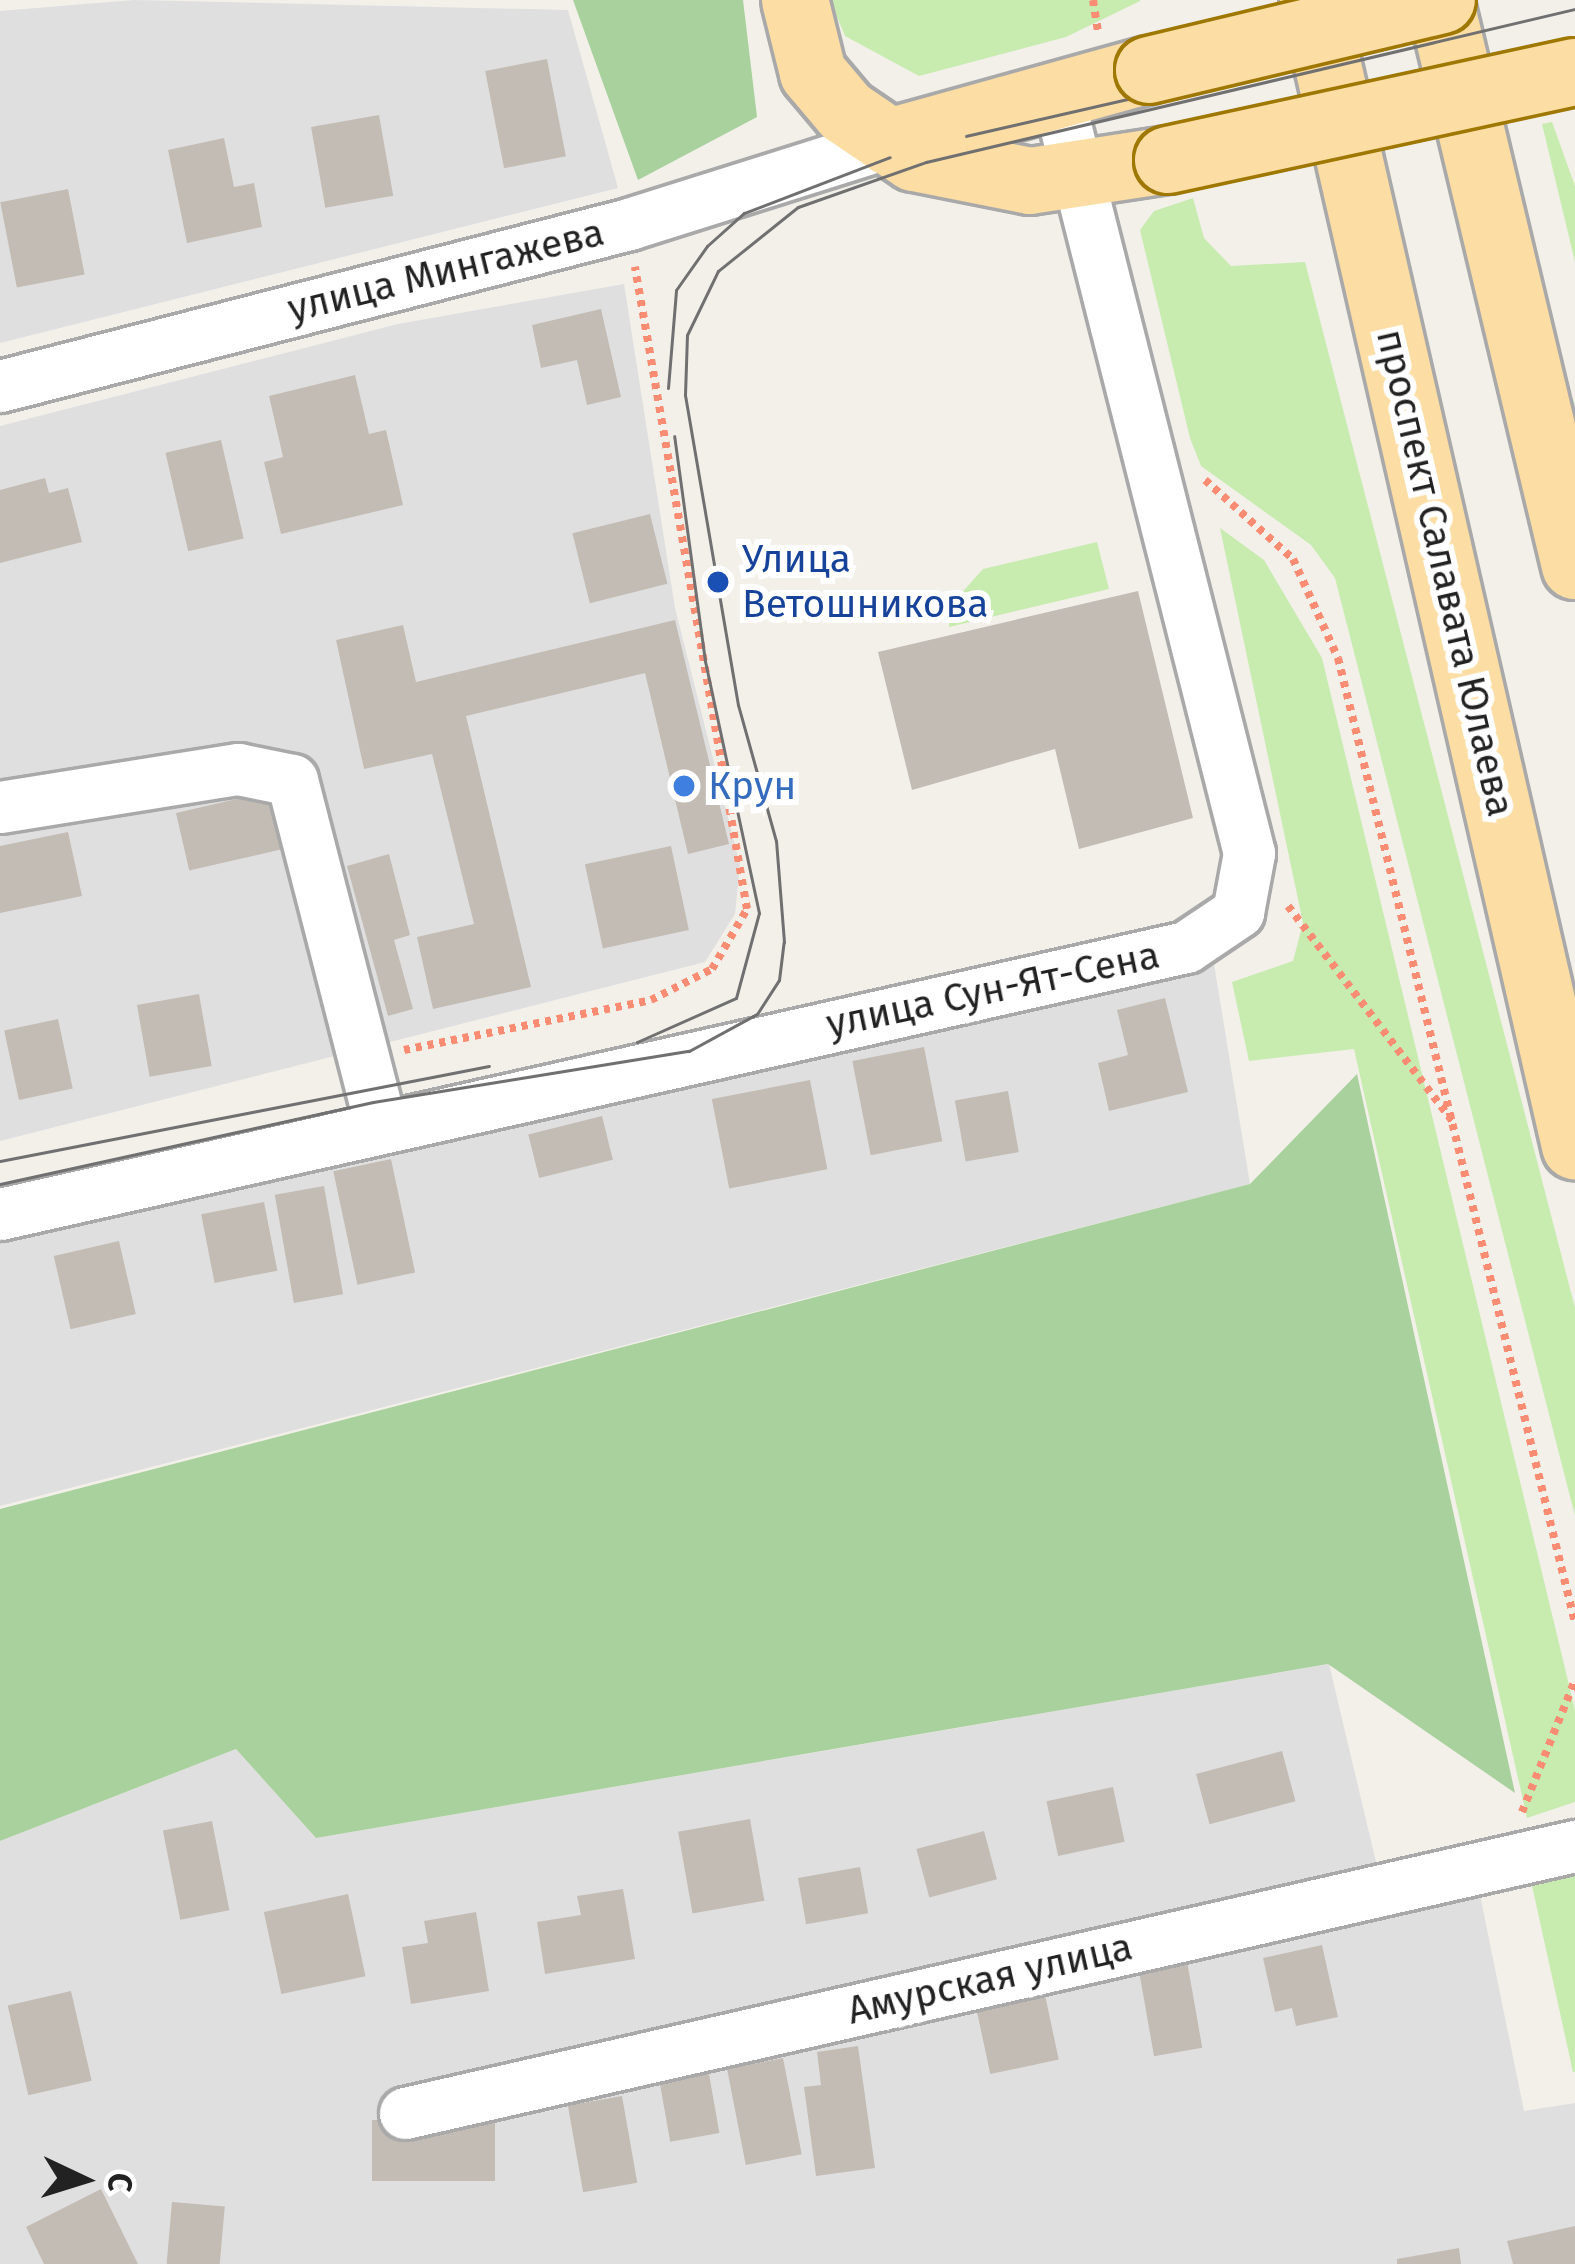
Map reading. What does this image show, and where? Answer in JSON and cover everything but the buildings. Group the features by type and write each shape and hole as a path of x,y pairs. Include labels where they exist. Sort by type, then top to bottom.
{"main road":[{"path":"795,0 813,73 889,142 961,171 1075,178 1575,72"},
{"path":"1294,0 1330,67"},
{"name":"проспект Салавата Юлаева","path":"1312,0 1575,1146"},
{"path":"889,142 1057,93 1441,0 1575,566"}],"street":[{"name":"улица Сун-Ят-Сена","path":"0,1214 380,1123 1186,947 1238,912 1249,853 1057,93"},
{"name":"улица Мингажева","path":"0,386 629,224 889,142"},
{"path":"0,807 238,769 292,780 380,1123"},
{"name":"Амурская улица","path":"405,2113 1575,1846"}],"path":[{"path":"366,1058 651,1000 712,969 747,909 629,224"},
{"path":"1199,474 1294,559 1325,618 1575,1623"},
{"path":"1502,1862 1575,1680"}],"shaded area":[{"path":"134,0 568,10 618,188 0,343 0,11"},
{"path":"624,284 675,608 740,865 735,914 705,962 0,1141 0,426 398,324"},
{"path":"1214,964 1250,1184 0,1506 0,1242"},
{"path":"1329,1664 1376,1862 1378,1916 1479,1890 1524,2111 1575,2103 1575,2264 0,2264 0,1841 236,1749 316,1838"}],"green space":[{"path":"573,0 743,0 757,117 638,180"},
{"path":"830,0 1140,1 1066,37 919,76 845,36"},
{"path":"1552,122 1575,186 1575,262 1542,124"},
{"path":"1193,198 1204,238 1231,266 1305,262 1575,1308 1575,1516 1335,578 1311,545 1201,466 1190,438 1140,230 1154,211"},
{"path":"1220,528 1264,560 1322,658 1575,1710 1575,1802 1527,1818 1354,1049 1249,1061 1232,982 1293,961 1303,923"},
{"path":"1097,542 1109,589 949,627 949,607 983,569"},
{"path":"1357,1074 1515,1793 1328,1664 316,1838 236,1749 0,1841 0,1509 1250,1184"},
{"path":"1575,1860 1575,2072 1573,2072 1529,1872"}],"tram line":[{"path":"0,1184 373,1102 689,1051 757,1014 779,980 784,942 776,841 738,705 685,395 687,335 718,271 798,207 926,162 1575,9"},
{"path":"966,136 1258,69"},
{"path":"668,388 676,290 707,246 744,213 890,157"},
{"path":"637,1042 736,998 759,913 705,661 674,436"},
{"path":"0,1161 489,1066"}],"place":[{"name":"Улица Ветошникова","path":"718,582"},
{"name":"Крун","path":"684,786"}]}
